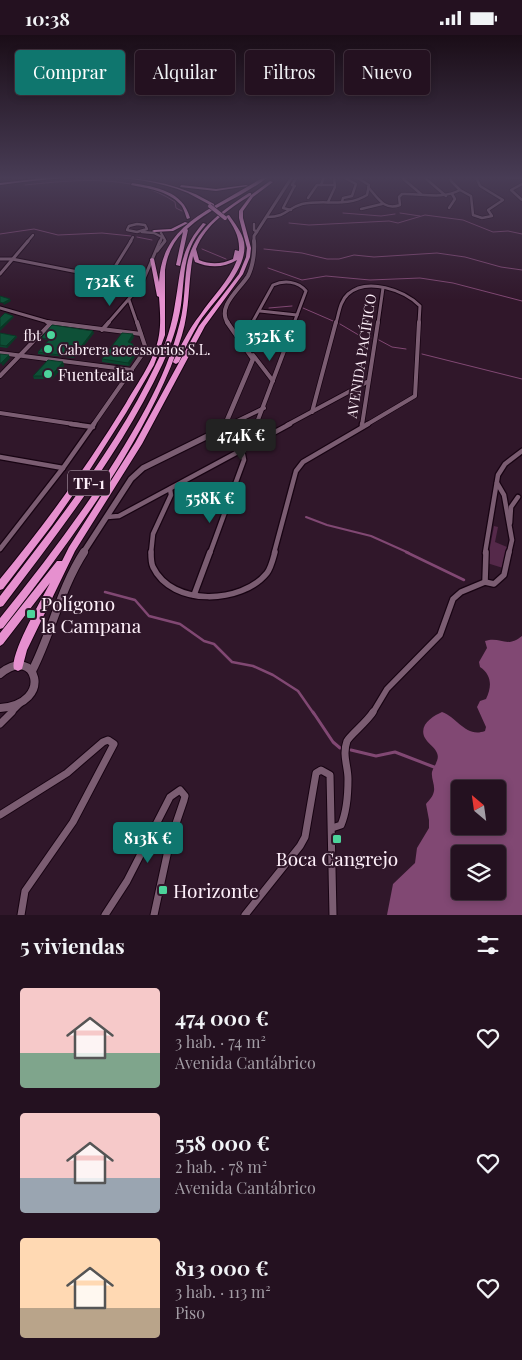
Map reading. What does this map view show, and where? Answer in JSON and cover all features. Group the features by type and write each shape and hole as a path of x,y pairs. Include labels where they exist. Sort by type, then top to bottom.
{"highway":[{"path":"154,231 176,228 193,218"},
{"path":"0,586 57,515 91,465 141,382 160,343 164,313 163,262 167,251 186,227 198,218"},
{"name":"TF-1","path":"0,603 73,508 128,422 164,354 178,305 186,251 200,228 211,218"},
{"name":"TF-1","path":"0,625 77,522 145,416 179,335 186,305 189,266 194,249 207,227 216,218"},
{"path":"194,249 197,261 204,264 220,265 235,260 238,248 237,237 227,218"},
{"path":"145,416 155,403 185,342 201,316 238,266 242,243 235,225 227,218"},
{"path":"18,666 22,649 72,549 138,444 202,325 241,274 248,257 248,248 241,218"},
{"path":"181,277 178,270 179,253 186,230"},
{"path":"152,259 164,313"},
{"path":"0,641 72,549"}],"street":[{"path":"266,218 254,236 253,262 249,274 224,309 224,318 273,381"},
{"path":"254,224 254,230 257,232"},
{"path":"102,330 140,286 139,283 143,281 152,259 162,240 160,235 132,232 127,230 127,228 133,225 142,225 147,227 147,229 161,233 165,240 156,252"},
{"path":"142,232 147,229"},
{"path":"0,274 33,235"},
{"path":"108,278 133,237"},
{"path":"0,259 12,259 139,283"},
{"path":"241,341 245,339 270,287 279,283 295,283 305,288 306,291 298,315 248,447"},
{"path":"170,489 171,495 152,534 150,557 161,578 176,588 194,595 212,598 228,597 259,582 268,571 273,558 296,471 303,462 415,397 420,306 414,298 404,293 384,288 361,289 351,292 343,298 312,412"},
{"name":"AVENIDA PACÍFICO","path":"362,427 384,288"},
{"path":"0,549 93,427 146,349 129,300"},
{"path":"0,308 51,323 141,334"},
{"path":"260,311 298,315"},
{"path":"0,376 51,323"},
{"path":"0,353 132,370"},
{"path":"224,428 252,365 253,355"},
{"path":"252,365 260,365"},
{"path":"268,374 277,372"},
{"path":"107,517 119,516 368,382"},
{"path":"359,387 367,390"},
{"path":"315,403 325,405"},
{"path":"32,671 44,648 69,579 79,560 136,473 264,408"},
{"path":"0,413 93,427"},
{"path":"252,414 260,418"},
{"path":"253,435 255,438 261,439"},
{"path":"194,595 244,460 242,450"},
{"path":"485,582 484,562 500,469 522,451"},
{"path":"0,457 63,467"},
{"path":"332,828 341,825 346,814 348,778 344,756 348,739 367,722 387,689 440,635 453,599 461,592 485,582 494,584 504,575 512,541 504,495 497,482"},
{"path":"508,526 510,524 510,507 518,497"},
{"path":"0,724 32,693 35,681 32,671 27,667 18,666 1,672"},
{"path":"0,708 13,708 20,705"},
{"path":"0,815 67,773 103,742 108,741 114,744 73,822 25,891 21,915"},
{"path":"246,915 305,837 316,773 321,770 330,775 333,915"},
{"path":"105,915 127,881 170,797 180,790 185,796 185,802 174,827 160,880 154,915"}],"shaded area":[{"path":"494,526 498,527 495,542 507,547 503,568 487,563"},
{"path":"522,636 522,915 387,915 393,884 415,863 417,848 429,828 426,804 432,797 434,789 432,772 438,756 435,749 425,738 423,729 427,722 442,712 467,730 473,732 485,731 486,727 477,707 480,701 486,699 490,686 489,677 480,667 479,662 487,648 485,641 512,642"}],"building":[{"path":"115,281 131,285 128,288 112,284"},
{"path":"0,296 10,299 3,303 0,302"},
{"path":"5,313 13,316 0,328 0,318"},
{"path":"52,325 93,331 73,357 38,352 50,339 41,338"},
{"path":"0,333 16,336 6,346 0,345"},
{"path":"122,333 133,334 128,342 133,344 131,346 135,347 133,348 138,349 128,363 102,359"},
{"path":"0,354 9,355 1,363 0,363"},
{"name":"Fuentealta","path":"48,360 63,362 51,376 33,376"}],"waterway":[{"path":"289,223 309,225 389,221 398,223 415,218"},
{"path":"448,218 463,220 493,232 508,231 522,234"},
{"path":"0,234 34,229 58,235 102,233 131,236"},
{"path":"137,237 152,240"},
{"path":"202,249 226,259"},
{"path":"264,249 302,253 327,259 339,259 354,255 374,257 437,253 465,257 501,267 522,270"},
{"path":"268,268 302,280 326,276 370,280 420,278 453,283 522,301"},
{"path":"269,308 292,306"},
{"path":"303,308 333,321"},
{"path":"340,324 362,337 371,338"},
{"path":"379,340 392,347 406,349"},
{"path":"422,354 522,379"},
{"path":"306,517 327,525 371,536 409,553"},
{"path":"406,552 464,580"},
{"path":"105,592 135,600 149,616 180,624 204,641 214,644 232,662 253,666 273,675 298,691 314,714"},
{"path":"313,712 333,742 340,748"},
{"path":"351,750 376,756 395,752 434,767"}],"place":[{"name":"fbt","path":"51,335"},
{"name":"Cabrera accessorios S.L.","path":"48,349"},
{"name":"Fuentealta","path":"48,374"},
{"name":"Polígono la Campana","path":"31,614"},
{"name":"Boca Cangrejo","path":"337,839"},
{"name":"Horizonte","path":"163,890"}]}
